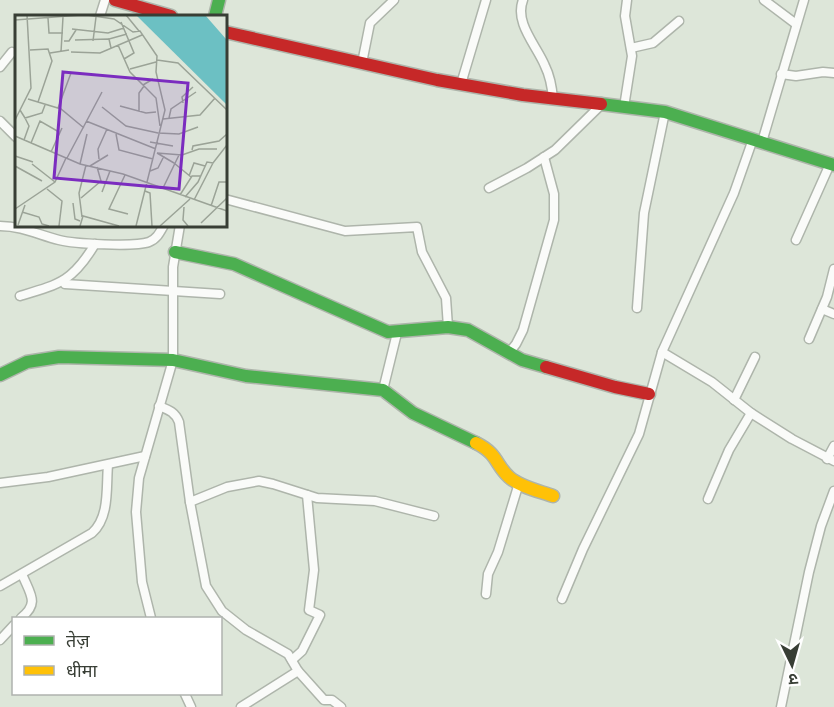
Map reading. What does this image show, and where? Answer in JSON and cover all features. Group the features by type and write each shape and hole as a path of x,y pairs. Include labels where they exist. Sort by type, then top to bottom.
{"street":[{"path":"100,15 105,0"},
{"path":"115,0 168,15"},
{"path":"215,15 219,0"},
{"path":"362,63 370,23 394,0"},
{"path":"460,84 486,0"},
{"path":"524,0 521,6 521,18 545,65 554,99"},
{"path":"624,107 632,65 625,16 627,0"},
{"path":"764,0 796,24"},
{"path":"562,599 583,549 639,434 662,352 758,140 804,0"},
{"path":"631,48 653,43 678,21"},
{"path":"226,32 460,84 554,99 665,112 832,165 796,240"},
{"path":"0,67 12,52"},
{"path":"781,74 796,76 823,72 834,73"},
{"path":"489,188 555,150 602,104"},
{"path":"637,308 644,213 665,112"},
{"path":"0,122 15,136"},
{"path":"508,354 523,330 554,220 554,194 544,157"},
{"path":"226,199 345,231 417,227 422,252 446,298 448,327"},
{"path":"0,226 21,226 60,241 147,243 157,237 163,226"},
{"path":"151,617 142,582 136,512 139,478 173,360 172,267 179,227"},
{"path":"20,296 63,281 83,264 95,243"},
{"path":"175,252 234,264 388,332 448,327 468,330 522,360 615,387 649,394"},
{"path":"809,339 822,309 834,269"},
{"path":"65,284 220,294"},
{"path":"822,309 834,314"},
{"path":"383,390 397,333"},
{"path":"662,352 712,382 751,413 831,460 834,446"},
{"path":"0,375 27,362 51,357 173,360 246,376 383,390 413,413 484,447 495,456 507,476 553,496"},
{"path":"734,399 755,357"},
{"path":"159,406 171,410 177,415 179,422 190,502 206,586 222,611 246,630 288,654 298,671 324,700 332,700 341,707"},
{"path":"708,499 729,450 751,413"},
{"path":"0,483 48,477 145,456"},
{"path":"0,586 99,527 105,507 108,465"},
{"path":"190,502 227,487 260,481 307,495 375,501 434,516"},
{"path":"486,594 488,574 498,552 519,483"},
{"path":"781,707 808,572 834,491"},
{"path":"292,660 302,651 320,615 309,610 314,570 307,495"},
{"path":"22,574 32,604 31,610 22,617"},
{"path":"0,640 12,627"},
{"path":"241,707 298,671"}],"traffic: fast":[{"path":"215,15 219,0"},
{"path":"601,104 665,112 834,165"},
{"path":"175,252 234,264 388,332 448,327 468,330 522,360 546,367"},
{"path":"0,375 27,362 59,357 173,360 246,376 383,390 413,413 476,443"}],"traffic: slow":[{"path":"476,443 488,451 513,480 553,496"}],"traffic: jam":[{"path":"115,0 168,15"},
{"path":"226,32 437,80 523,95 601,104"},
{"path":"546,367 615,387 649,394"}]}
